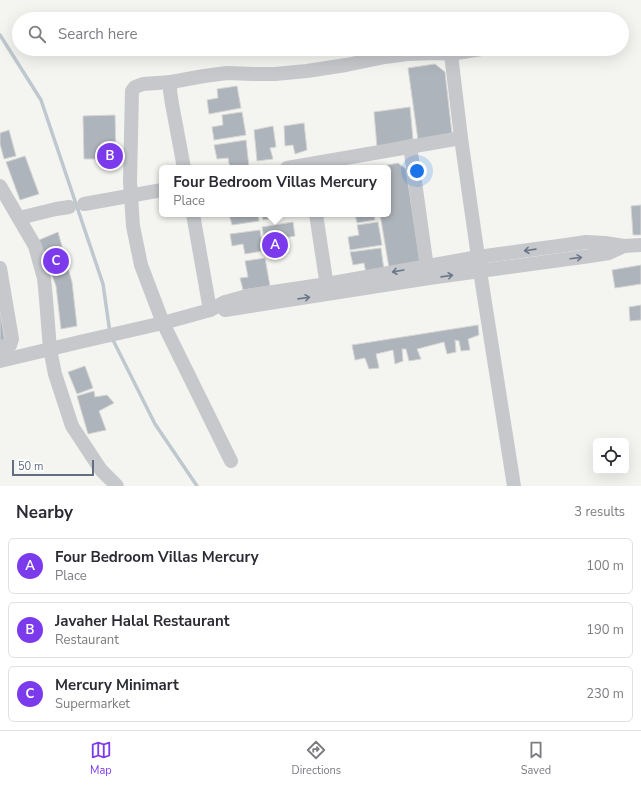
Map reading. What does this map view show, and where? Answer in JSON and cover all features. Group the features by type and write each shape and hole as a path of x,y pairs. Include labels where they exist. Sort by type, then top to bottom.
{"street":[{"path":"231,461 163,323 141,265 133,226 130,181 132,90 135,86 143,84 171,82 204,76 227,73 268,74 307,71 392,56"},
{"path":"451,56 480,271 514,486"},
{"path":"171,82 170,91 183,165"},
{"path":"313,165 410,146 461,138"},
{"path":"410,146 428,272"},
{"path":"0,186 35,246 44,278 50,349 55,374 72,426 101,470 118,486"},
{"path":"84,204 159,191"},
{"path":"19,218 69,206"},
{"path":"194,217 210,310"},
{"path":"316,217 328,289"},
{"path":"0,361 84,340 163,323 210,310 236,309 328,289 428,272 478,257 586,242 624,246 641,245"},
{"path":"428,272 480,271 609,253 624,246"},
{"path":"0,268 12,338 10,345 0,347"}],"building":[{"path":"435,64 445,72 452,134 418,140 408,68"},
{"path":"237,86 241,108 209,114 207,100 218,98 217,89"},
{"path":"410,107 413,139 377,147 374,112"},
{"path":"242,112 246,135 214,140 212,127 223,125 222,115"},
{"path":"115,115 116,159 84,159 83,116"},
{"path":"304,123 307,150 295,154 293,145 285,146 284,126"},
{"path":"273,126 276,147 270,148 273,159 257,161 254,130"},
{"path":"9,130 16,156 4,159 0,144 0,133"},
{"path":"246,140 249,165 229,165 228,158 217,159 214,145"},
{"path":"25,156 39,194 20,200 6,162"},
{"path":"398,163 406,169 420,262 389,268 380,217 391,217 391,165 388,165"},
{"path":"641,205 641,235 633,235 631,206"},
{"path":"230,217 258,217 259,221 232,225"},
{"path":"262,217 279,217 263,220"},
{"path":"356,217 374,217 375,220 357,223"},
{"path":"293,222 295,236 284,238 286,251 267,255 262,227"},
{"path":"378,222 382,245 350,250 348,237 359,235 357,225"},
{"path":"260,230 263,251 245,254 243,244 232,246 230,234"},
{"path":"58,232 72,282 77,326 61,329 56,286 39,240"},
{"path":"381,248 384,270 366,273 364,263 353,265 350,252"},
{"path":"265,258 270,286 243,290 240,278 248,277 245,261"},
{"path":"641,265 641,284 615,288 612,270"},
{"path":"641,305 641,320 630,321 629,307"},
{"path":"0,310 5,342 0,343"},
{"path":"478,325 479,335 468,339 470,350 461,351 459,341 455,340 456,352 447,354 444,342 417,349 421,359 409,361 406,349 402,349 403,361 395,364 393,350 376,354 379,368 369,369 365,358 355,360 352,345"},
{"path":"85,366 93,388 77,394 68,372"},
{"path":"94,391 95,397 107,395 114,403 99,411 106,430 88,434 77,396"}],"waterway":[{"path":"0,35 12,54"},
{"path":"13,56 41,100 103,284 110,333"},
{"path":"112,338 155,424 197,486"}],"place":[{"name":"Javaher Halal Restaurant","path":"110,156"},
{"name":"Four Bedroom Villas Mercury","path":"275,245"},
{"name":"Mercury Minimart","path":"56,261"}]}
